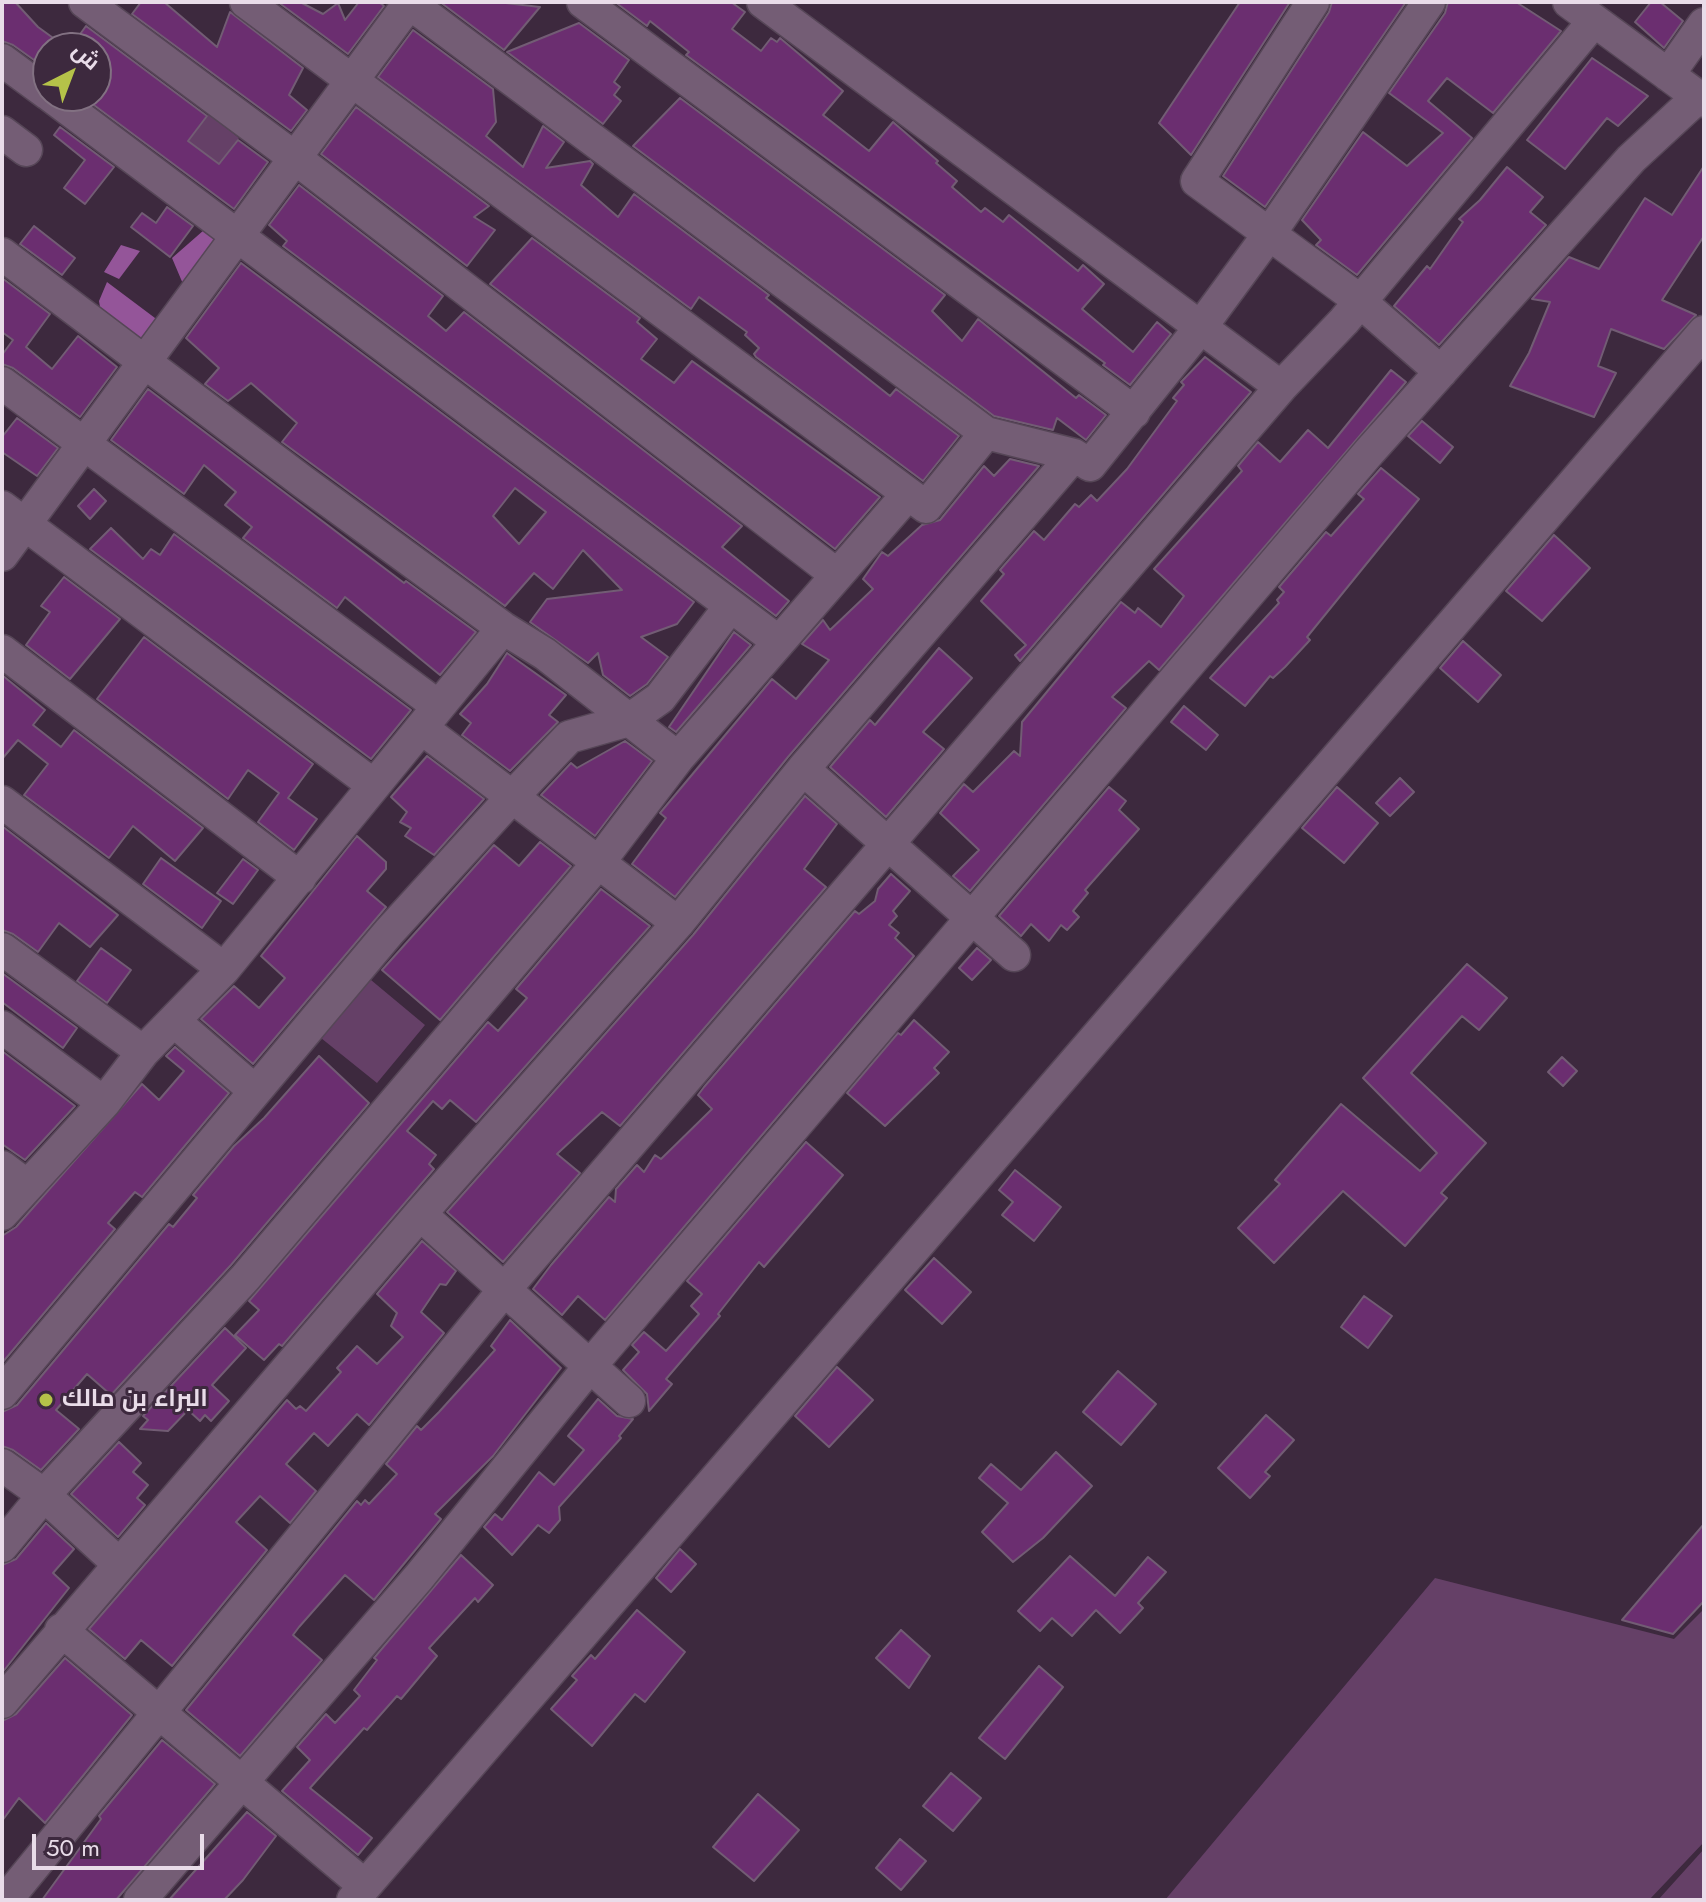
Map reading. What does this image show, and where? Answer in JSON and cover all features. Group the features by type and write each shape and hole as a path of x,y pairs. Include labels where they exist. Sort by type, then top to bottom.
{"street":[{"path":"85,2 295,158 837,575"},
{"path":"246,2 926,507 986,433"},
{"path":"2,555 14,515 84,444 409,2 986,433 1074,455 1090,465 1200,328 1270,233 1429,2"},
{"path":"583,2 1134,412"},
{"path":"763,2 1281,387"},
{"path":"1313,2 1197,181 1361,302 1441,372"},
{"path":"6,1900 504,1290 1281,387 1361,302 1582,12 1701,99 1631,159 1441,372 590,1366 506,1474 140,1900"},
{"path":"1668,75 1704,24"},
{"path":"2,60 32,82"},
{"path":"72,112 729,608 779,642"},
{"path":"2,254 302,481 503,628 545,654 678,758"},
{"path":"61,1630 243,1783 359,1893 1704,332"},
{"path":"2,383 431,717 514,795 678,923"},
{"path":"2,1702 420,1214 678,923 803,769 1074,455"},
{"path":"2,1546 44,1495 245,1278 599,862 678,758 908,494"},
{"path":"14,515 372,784"},
{"path":"2,1393 389,932 514,795 569,737 629,720 660,698 729,608"},
{"path":"2,1214 15,1176 104,1103 143,1052 224,969 300,878 372,784 503,628"},
{"path":"2,651 300,878"},
{"path":"803,769 1014,955"},
{"path":"2,802 224,969"},
{"path":"2,949 143,1052"},
{"path":"174,1021 255,1091"},
{"path":"2,1027 104,1103"},
{"path":"420,1214 629,1401"},
{"path":"2,1465 44,1495 119,1564"}],"shaded area":[{"path":"209,114 239,138 219,164 188,141"},
{"path":"204,230 224,243 186,291 172,258"},
{"path":"121,245 140,251 119,279 104,272"},
{"path":"107,282 163,324 144,350 102,319 99,301"},
{"path":"365,975 425,1025 377,1083 316,1034"},
{"path":"1435,1578 1674,1639 1704,1609 1704,1842 1649,1900 1165,1900"},
{"path":"1704,1849 1704,1900 1658,1900"}],"building":[{"path":"2,2 15,2 45,32 32,32 32,59 2,41"},
{"path":"141,2 164,2 217,47 230,12 303,68 289,95 307,110 291,131 132,14"},
{"path":"278,2 300,2 323,14 338,3 345,20 359,2 379,2 384,6 348,54"},
{"path":"440,2 497,2 540,7 504,50"},
{"path":"615,2 731,2 745,12 732,29 761,51 771,38 777,42 780,38 843,91 823,115 869,151 893,122 938,161 936,163 957,181 952,187 981,212 985,208 1003,222 1009,215 1078,271 1083,265 1104,284 1082,309 1133,352 1157,322 1171,334 1130,385 1103,365 1105,363 686,55 689,52 650,21 647,26"},
{"path":"1240,2 1290,2 1191,155 1159,123"},
{"path":"1332,2 1406,2 1265,207 1223,176 1329,12"},
{"path":"1448,2 1516,2 1561,31 1493,113 1447,78 1428,101 1472,138 1357,275 1316,245 1321,240 1302,220 1363,132 1407,166 1443,133 1389,93 1445,13"},
{"path":"1651,2 1660,2 1683,21 1664,48 1635,22"},
{"path":"579,23 629,60 614,82 620,87 614,95 621,101 603,124 507,52"},
{"path":"413,30 493,89 496,122 486,136 523,167 543,126 564,142 546,168 590,161 593,164 581,185 618,217 634,194 769,295 766,298 890,396 896,389 959,436 923,481 756,357 754,354 759,348 745,335 747,332 699,297 691,309 378,77"},
{"path":"112,45 207,116 188,141 219,164 238,140 268,162 234,209 103,112 112,112"},
{"path":"1592,58 1648,96 1618,126 1607,118 1565,169 1527,140"},
{"path":"680,98 945,295 932,311 962,341 978,319 1076,398 1079,395 1106,415 1086,440 1057,418 1053,430 994,416 633,146"},
{"path":"356,107 489,206 474,217 495,230 467,266 321,154"},
{"path":"60,127 114,167 85,204 64,188 85,160 54,135"},
{"path":"1704,166 1704,236 1662,300 1696,315 1664,349 1611,329 1598,366 1616,373 1594,417 1510,386 1529,353 1550,302 1532,299 1569,257 1599,269 1645,198 1672,215"},
{"path":"1507,167 1543,197 1530,212 1546,225 1439,345 1394,306 1427,266 1430,269 1463,222 1459,219 1480,200"},
{"path":"299,185 443,296 428,316 446,331 464,312 742,526 722,547 789,601 776,616 283,246 287,241 269,225"},
{"path":"167,207 193,226 170,257 131,227 142,213 156,223"},
{"path":"34,226 75,258 62,275 20,244"},
{"path":"532,238 640,318 637,322 657,339 641,359 674,383 692,361 880,497 835,549 490,284"},
{"path":"241,263 694,602 677,624 641,637 668,657 647,684 630,696 603,675 598,653 588,663 530,622 547,599 622,590 583,550 553,589 534,573 505,606 282,442 297,423 251,383 228,401 205,384 219,368 186,338","holes":["515,488 546,512 519,544 493,516"]},
{"path":"2,278 50,314 26,347 52,369 78,336 117,367 80,417 13,368 2,364 2,355 13,340 2,332"},
{"path":"1205,357 1251,392 1020,661 1015,655 1026,645 981,601 1004,574 1000,570 1034,531 1044,540 1075,504 1079,507 1091,495 1097,501 1127,469 1177,401 1173,398 1184,385 1181,382"},
{"path":"1391,370 1406,382 1159,670 1149,661 1112,697 1126,708 970,891 953,876 979,850 940,813 964,784 973,792 1014,751 1020,756 1022,722 1121,602 1135,613 1138,608 1161,627 1184,596 1154,569 1242,471 1238,466 1258,442 1280,462 1308,430 1328,448"},
{"path":"148,389 404,583 406,581 476,632 440,675 345,597 337,608 243,538 252,527 225,505 236,492 204,465 184,494 111,440"},
{"path":"17,418 58,448 37,476 2,452 2,437"},
{"path":"1422,421 1453,447 1440,463 1408,436"},
{"path":"1010,459 1039,466 788,757 675,897 632,864 666,818 660,813 772,679 796,699 829,660 802,644 823,620 830,630 873,589 863,579 882,552 888,556 922,525 940,520 984,466 994,476"},
{"path":"1381,468 1419,499 1307,637 1310,640 1273,678 1270,676 1245,706 1210,678 1279,603 1277,600 1284,592 1279,587 1326,532 1331,536 1364,499 1358,494"},
{"path":"94,489 106,501 90,519 78,506"},
{"path":"111,528 143,559 151,549 160,555 174,534 411,710 371,759 90,549"},
{"path":"1554,535 1590,568 1542,621 1506,591"},
{"path":"64,577 120,619 70,679 26,645 50,612 41,606"},
{"path":"734,632 751,645 676,732 669,727"},
{"path":"144,637 313,764 288,798 317,819 294,850 258,822 279,793 248,770 228,799 97,699"},
{"path":"1463,641 1501,675 1478,702 1440,668"},
{"path":"939,648 972,678 923,732 944,749 886,817 830,767 870,720 875,725"},
{"path":"507,653 566,695 549,715 558,722 510,771 462,735 471,723 460,714 487,684"},
{"path":"2,675 45,710 33,725 61,747 74,730 203,828 175,861 133,826 109,858 24,795 48,764 18,740 2,759"},
{"path":"1184,706 1218,735 1206,750 1171,722"},
{"path":"625,741 652,761 595,836 541,795 571,763 577,768"},
{"path":"427,756 484,799 434,855 405,836 411,828 400,822 407,812 391,797"},
{"path":"1400,778 1414,792 1390,816 1376,803"},
{"path":"1109,787 1126,801 1119,810 1139,829 1085,890 1088,893 1073,911 1079,917 1067,930 1061,925 1049,941 1031,924 1021,936 999,916"},
{"path":"1337,787 1378,823 1344,863 1302,828"},
{"path":"805,796 837,824 804,869 826,887 620,1126 602,1112 557,1154 580,1173 503,1262 447,1212 693,935"},
{"path":"2,826 118,915 90,947 59,923 38,952 2,930"},
{"path":"357,836 386,862 386,869 367,891 386,907 253,1064 201,1019 234,986 259,1008 285,978 261,956"},
{"path":"540,842 571,866 440,1020 382,970 494,845 519,866"},
{"path":"161,858 221,901 202,928 143,884"},
{"path":"243,859 258,870 233,904 217,893"},
{"path":"891,874 910,891 893,911 897,916 889,925 899,933 895,938 914,956 605,1320 578,1296 562,1315 533,1289 609,1197 615,1202 616,1189 637,1165 644,1172 655,1155 661,1159 712,1109 698,1095 704,1087 855,911 859,914 875,901 878,889"},
{"path":"601,889 650,926 476,1122 450,1100 442,1109 433,1101 407,1131 436,1155 429,1164 434,1169 282,1346 279,1344 264,1360 235,1335 259,1310 249,1301 488,1022 498,1031 527,998 516,989"},
{"path":"101,948 131,970 107,1003 77,981"},
{"path":"977,948 991,960 972,980 959,968"},
{"path":"1467,964 1507,998 1479,1030 1462,1016 1411,1073 1486,1143 1441,1193 1447,1198 1405,1246 1343,1191 1274,1263 1238,1228 1280,1184 1275,1180 1341,1104 1420,1171 1437,1153 1363,1078"},
{"path":"2,973 77,1028 63,1048 2,1002"},
{"path":"914,1020 949,1052 934,1068 939,1073 885,1126 847,1093 898,1033 901,1035"},
{"path":"175,1047 229,1093 142,1197 135,1192 108,1223 115,1229 2,1363 2,1236 16,1227 142,1084 159,1100 184,1071 166,1056"},
{"path":"2,1051 75,1106 25,1160 2,1144"},
{"path":"319,1056 369,1103 231,1265 111,1395 87,1374 56,1410 79,1429 41,1470 2,1446 2,1412 17,1405 169,1224 173,1227 197,1198 193,1195 234,1146 264,1118"},
{"path":"1562,1057 1577,1071 1563,1086 1548,1072"},
{"path":"806,1142 843,1175 764,1267 759,1262 718,1314 720,1316 666,1379 672,1384 649,1411 647,1394 623,1370 639,1352 632,1345 644,1332 666,1351 699,1314 691,1306 702,1294 687,1281"},
{"path":"1015,1170 1061,1207 1034,1241 1002,1215 1013,1202 999,1190"},
{"path":"422,1241 456,1271 446,1285 440,1284 421,1312 444,1333 369,1425 357,1414 328,1446 314,1433 286,1464 316,1491 290,1523 260,1496 236,1522 267,1550 172,1666 141,1640 125,1659 89,1629 287,1400 296,1409 300,1406 306,1411 341,1372 337,1368 357,1346 377,1364 403,1337 391,1326 397,1313 377,1294"},
{"path":"934,1258 971,1292 942,1324 905,1290"},
{"path":"1364,1296 1392,1316 1368,1348 1341,1327"},
{"path":"510,1320 561,1368 493,1456 435,1514 441,1519 374,1600 345,1575 299,1627 293,1635 322,1660 240,1756 186,1710 357,1501 361,1505 365,1500 369,1504 397,1474 386,1464 417,1426 421,1430 495,1350 491,1346"},
{"path":"225,1328 246,1348 212,1385 229,1401 211,1421 205,1415 200,1421 188,1410 168,1431 140,1429 148,1420 143,1416"},
{"path":"837,1367 873,1400 829,1447 795,1416"},
{"path":"1118,1371 1156,1404 1121,1445 1083,1412"},
{"path":"598,1399 617,1416 633,1419 619,1436 621,1438 559,1507 560,1520 549,1533 538,1525 512,1555 484,1527 495,1514 502,1520 539,1472 554,1485 584,1450 568,1436"},
{"path":"1266,1415 1294,1440 1265,1472 1270,1476 1250,1498 1218,1468"},
{"path":"119,1442 141,1463 133,1472 148,1485 137,1498 145,1505 118,1537 71,1494"},
{"path":"1056,1452 1092,1486 1043,1538 1013,1562 982,1532 1008,1503 979,1478 991,1464 1021,1490"},
{"path":"46,1523 74,1549 53,1573 69,1588 2,1673 2,1565 16,1559"},
{"path":"1704,1524 1704,1601 1673,1634 1622,1620"},
{"path":"680,1549 696,1564 671,1592 656,1578"},
{"path":"461,1555 493,1585 478,1602 475,1598 429,1648 437,1656 401,1699 397,1696 367,1730 364,1728 310,1788 372,1838 358,1855 282,1791 310,1760 297,1747 326,1714 335,1723 360,1696 354,1690 377,1660 374,1658"},
{"path":"1070,1556 1115,1596 1148,1557 1166,1572 1138,1603 1143,1608 1120,1633 1096,1610 1072,1636 1052,1618 1040,1631 1018,1611"},
{"path":"637,1610 685,1652 645,1702 635,1694 592,1746 551,1709 577,1680 572,1676 591,1655 595,1659"},
{"path":"901,1630 930,1656 909,1688 876,1658"},
{"path":"65,1658 132,1715 45,1823 19,1798 2,1821 2,1721 16,1714"},
{"path":"1039,1666 1063,1687 1005,1759 979,1738"},
{"path":"162,1740 215,1784 116,1900 42,1900 101,1819 99,1816"},
{"path":"951,1773 981,1798 953,1831 923,1806"},
{"path":"758,1794 799,1830 754,1881 713,1847"},
{"path":"247,1812 276,1836 243,1880 224,1900 169,1900"},
{"path":"900,1839 926,1861 901,1890 876,1868"}],"place":[{"name":"البراء بن مالك","path":"46,1400"}]}
